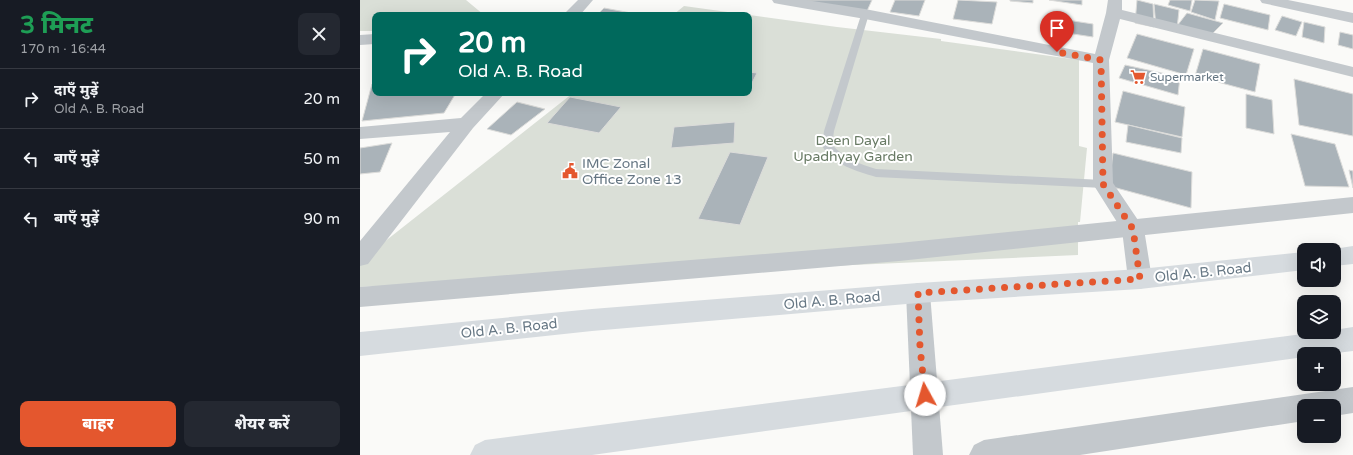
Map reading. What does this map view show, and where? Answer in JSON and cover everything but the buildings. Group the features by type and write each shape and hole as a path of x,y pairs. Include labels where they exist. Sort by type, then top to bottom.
{"main road":[{"path":"1341,256 1353,255"},
{"name":"Old A. B. Road","path":"360,344 592,320 918,293 1140,279 1297,262"},
{"path":"485,455 607,440 925,395 1353,339"}],"street":[{"path":"574,12 586,0"},
{"path":"779,0 865,14 1101,60"},
{"path":"1267,0 1330,6 1353,18"},
{"path":"1140,279 1133,229 1103,184 1101,60 1114,7 1353,72"},
{"path":"360,40 372,39"},
{"path":"360,257 466,124 493,96"},
{"path":"360,133 466,124"},
{"path":"360,297 892,252 1133,229 1353,205"},
{"path":"918,293 920,347 925,395 928,455"},
{"path":"1341,402 1353,400"},
{"path":"984,455 1297,408"}],"lane":[{"path":"865,14 829,131 827,146 837,157 849,165 876,173 1103,184"}],"green space":[{"path":"360,0 466,0 480,12 372,12 372,31 360,31"},
{"name":"Deen Dayal Upadhyay Garden","path":"684,6 728,12 677,12"},
{"name":"Deen Dayal Upadhyay Garden","path":"752,15 941,39 941,41 1079,60 1079,146 1087,148 1080,222 1078,222 1078,255 360,287 360,261 569,96 752,96"}],"place":[{"name":"Supermarket","path":"1138,77"},
{"name":"IMC Zonal Office Zone 13","path":"570,171"}],"route":[{"path":"925,395 920,347 918,293 1140,279 1133,229 1103,184 1101,60 1057,52"}]}
